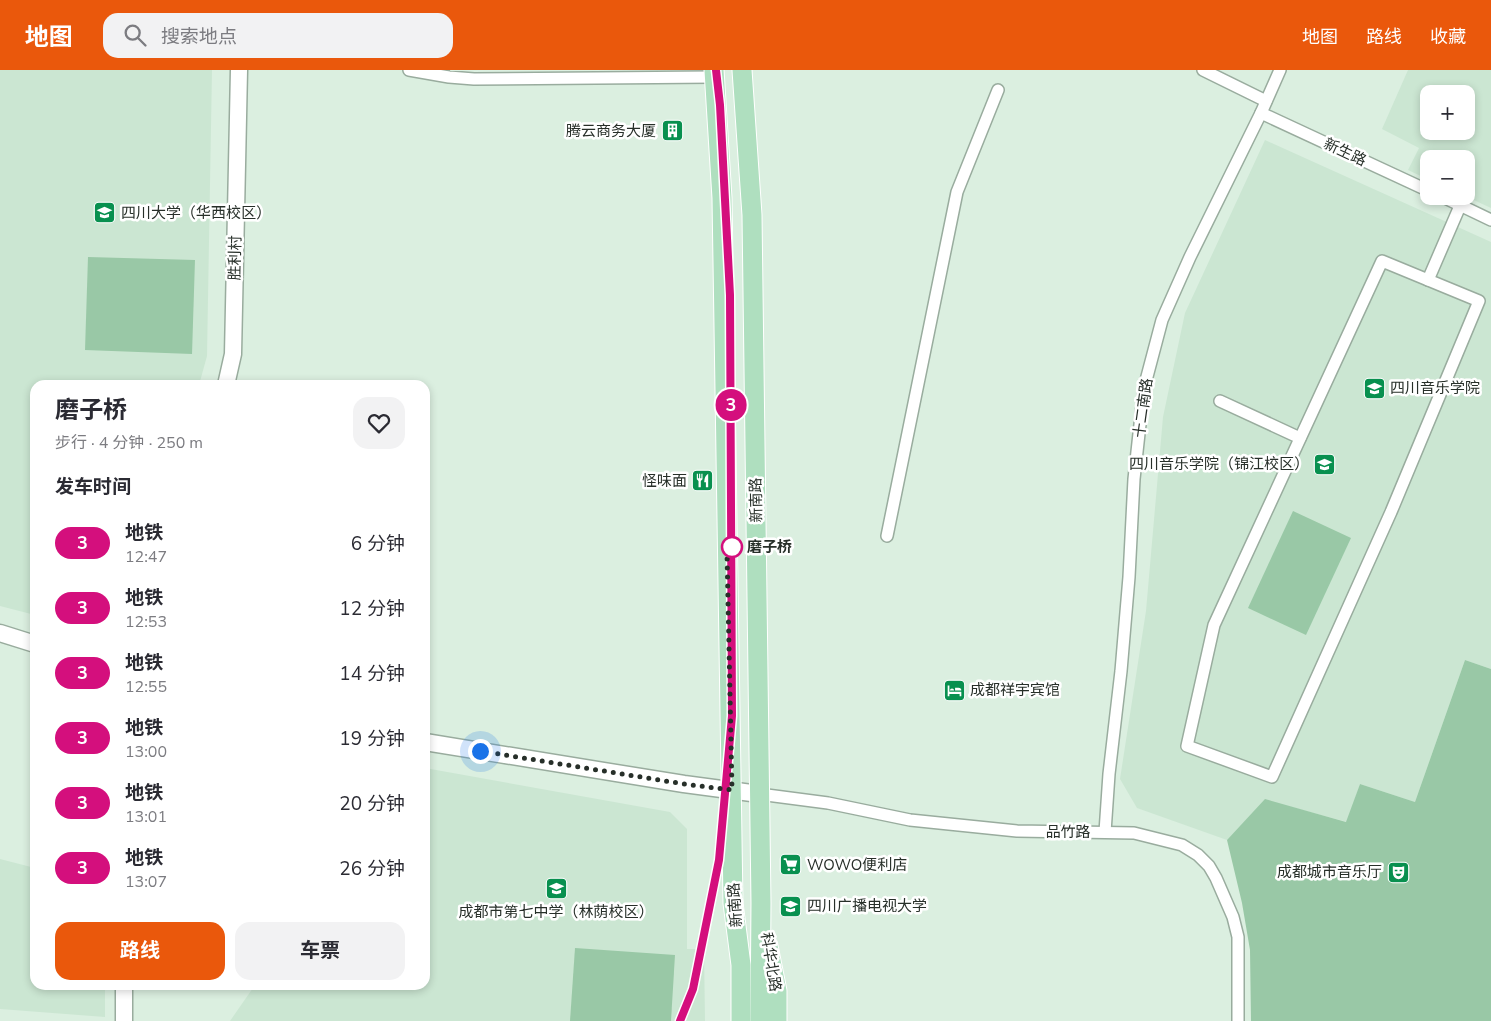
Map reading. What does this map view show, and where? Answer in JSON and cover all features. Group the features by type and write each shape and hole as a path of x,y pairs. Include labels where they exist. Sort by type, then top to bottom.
{"main road":[{"name":"新南路","path":"742,70 752,208 761,903 760,1021"},
{"name":"新南路","path":"714,74 722,198 733,903 741,965 741,1021"},
{"path":"729,1021 728,966 733,903"},
{"name":"科华北路","path":"761,903 777,991 777,1021"}],"street":[{"name":"胜利村","path":"227,380 233,354 239,70"},
{"path":"409,70 449,77 474,78 714,74"},
{"path":"1203,70 1266,101"},
{"name":"十二南路","path":"1105,832 1109,774 1123,652 1134,479 1144,388 1162,320 1190,257 1261,113 1280,70"},
{"path":"888,536 958,192 998,90"},
{"name":"新生路","path":"1261,113 1420,187"},
{"path":"1428,280 1460,206 1491,220"},
{"path":"1382,260 1479,301 1391,512 1272,777 1186,746 1214,625 1300,438 1382,260"},
{"path":"1220,401 1300,438"},
{"path":"0,633 30,642"},
{"path":"430,743 684,784 759,794"},
{"name":"品竹路","path":"759,794 828,803 910,820 1018,831 1134,833 1182,845 1198,855 1208,866 1216,878 1233,917 1238,937 1238,1021"},
{"path":"124,990 124,1021"}],"shaded area":[{"name":"四川大学（华西校区）","path":"0,70 212,70 207,356 200,380 30,380 30,614 0,606"},
{"path":"1408,70 1491,70 1491,208 1475,201 1475,150 1420,150 1420,176 1408,170 1419,148 1382,129"},
{"name":"四川音乐学院（锦江校区）","path":"1265,140 1491,242 1491,669 1465,660 1415,802 1360,784 1347,822 1265,800 1227,840 1137,808 1120,779 1146,611 1163,417 1185,313"},
{"name":"成都市第七中学（林荫校区）","path":"430,769 670,812 687,829 687,949 704,949 705,1021 230,1021 252,990 430,990"},
{"path":"0,859 30,867 30,990 105,990 105,1017 0,1009"}],"green space":[{"path":"88,257 195,260 192,354 85,350"},
{"path":"1293,511 1351,538 1306,635 1248,608"},
{"name":"成都城市音乐厅","path":"1465,660 1491,669 1491,1021 1251,1021 1250,950 1242,903 1227,840 1265,799 1346,822 1360,784 1415,802"},
{"path":"575,948 675,955 671,1021 570,1021"}],"metro line":[{"name":"3","path":"680,1021 693,989 719,860 732,716 730,295 720,105 716,70"}],"place":[{"name":"腾云商务大厦","path":"672,131"},
{"name":"四川大学（华西校区）","path":"105,213"},
{"name":"四川音乐学院","path":"1374,388"},
{"name":"四川音乐学院（锦江校区）","path":"1325,464"},
{"name":"怪味面","path":"703,481"},
{"name":"磨子桥","path":"732,547"},
{"name":"成都祥宇宾馆","path":"954,690"},
{"name":"WOWO便利店","path":"791,865"},
{"name":"成都城市音乐厅","path":"1398,872"},
{"name":"成都市第七中学（林荫校区）","path":"556,889"},
{"name":"四川广播电视大学","path":"791,906"}],"route":[{"path":"480,751 732,790 727,553 732,547"}]}
